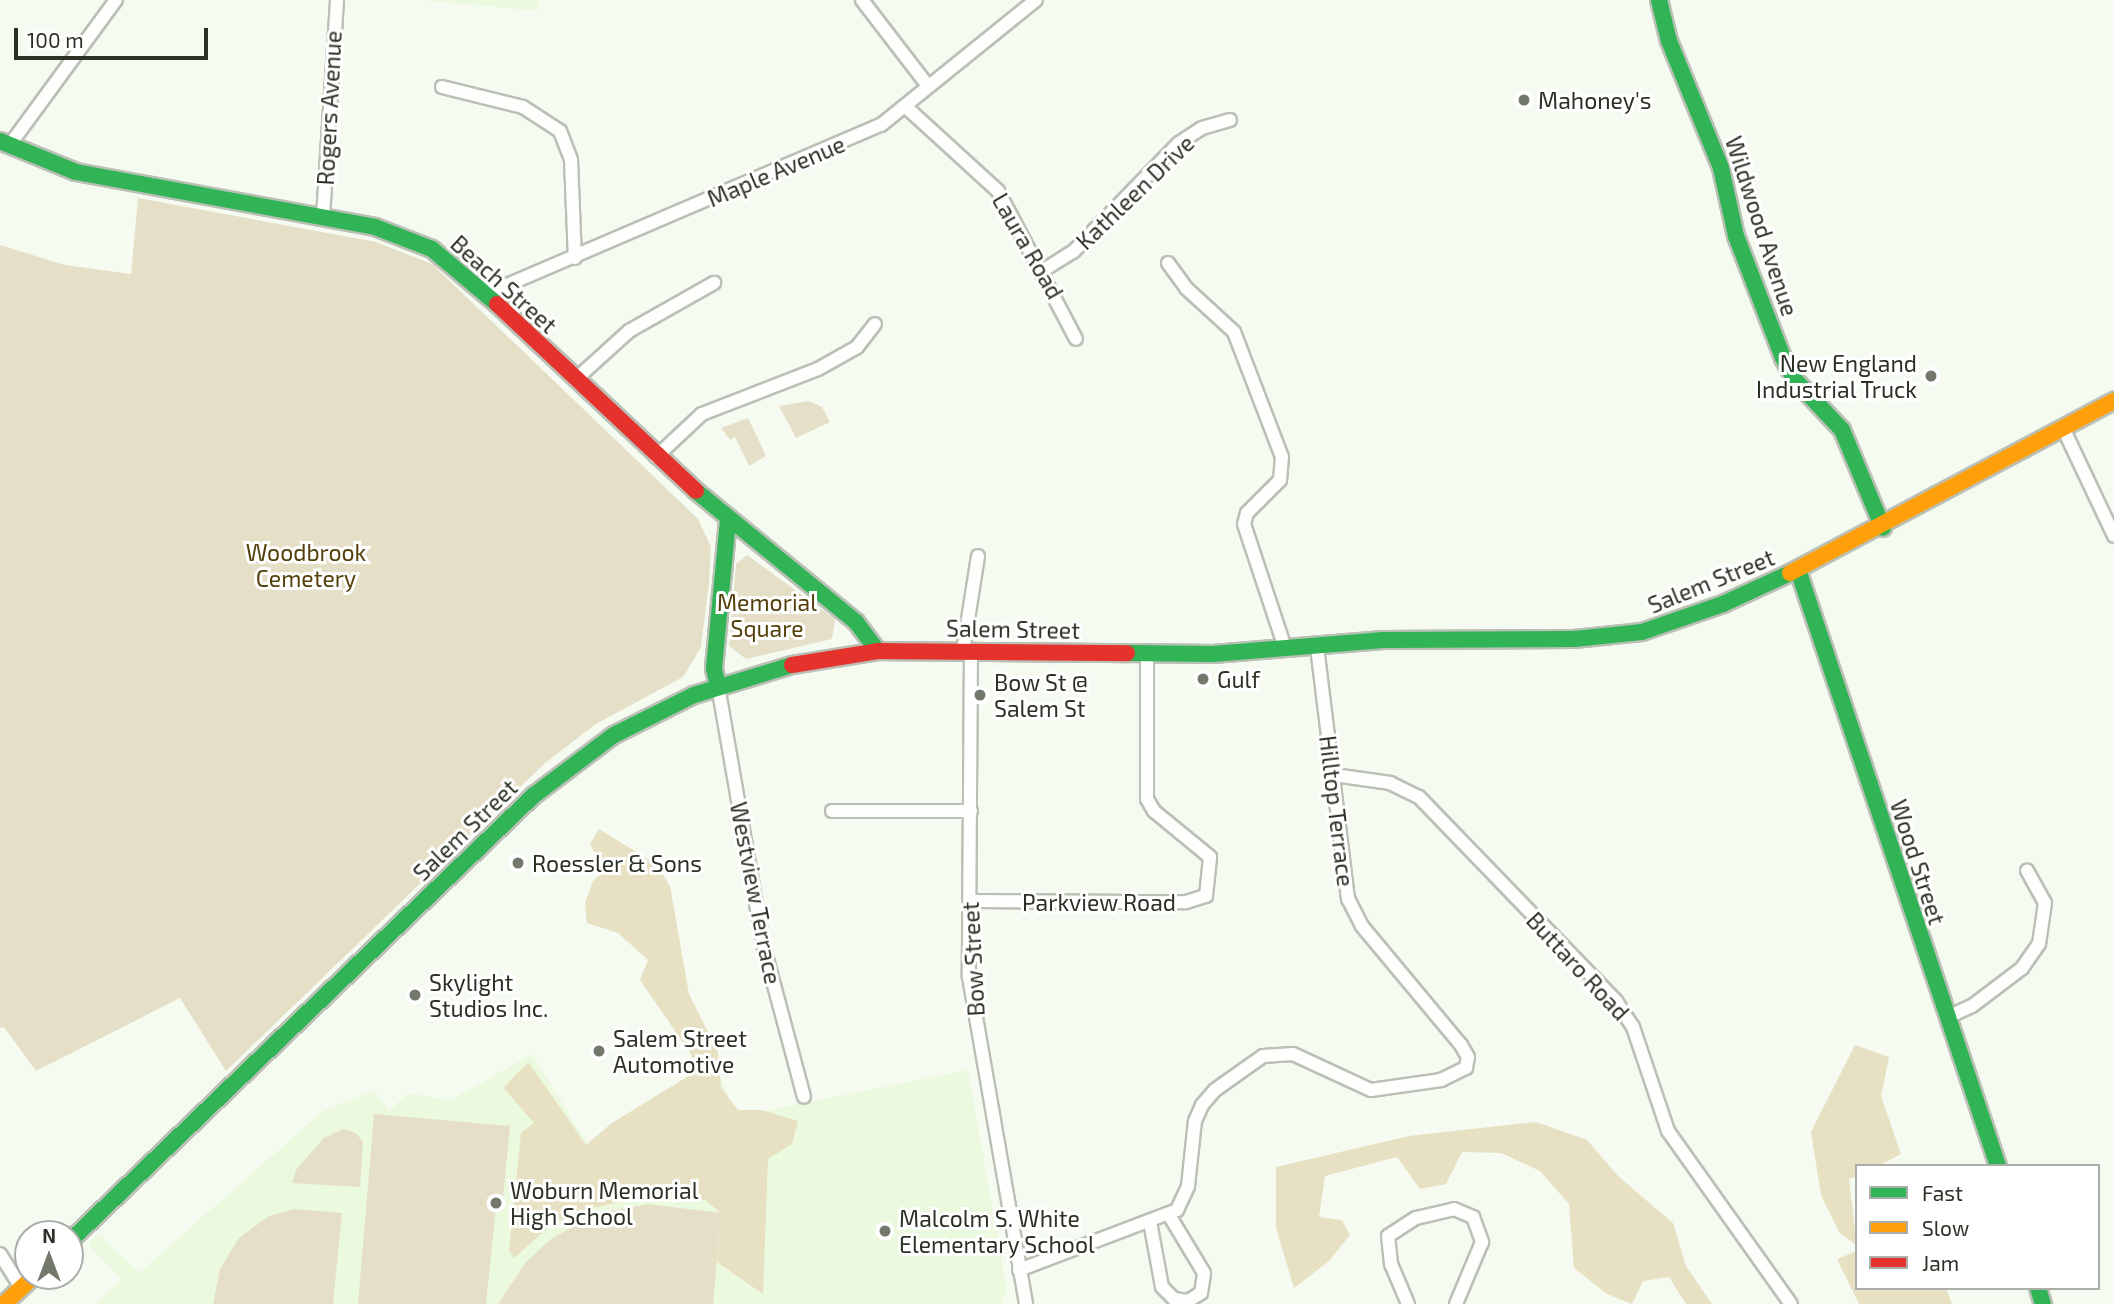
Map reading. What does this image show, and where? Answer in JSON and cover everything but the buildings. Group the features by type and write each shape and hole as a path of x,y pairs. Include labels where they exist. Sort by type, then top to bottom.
{"street":[{"path":"4,143 116,0"},
{"name":"Rogers Avenue","path":"323,217 337,0"},
{"path":"862,0 928,86"},
{"name":"Maple Avenue","path":"486,294 872,129 906,107 928,86 1036,0"},
{"name":"Wildwood Avenue","path":"1659,0 1669,41 1721,168 1736,236 1783,358 1796,381 1842,430 1883,528"},
{"path":"442,87 523,107 561,131 569,151 575,258"},
{"name":"Laura Road","path":"906,107 995,187 1076,339"},
{"name":"Kathleen Drive","path":"1042,271 1073,252 1178,143 1202,128 1230,120"},
{"name":"Beach Street","path":"4,143 60,167 115,181 387,230 422,244 486,294 728,522 833,603 878,651"},
{"path":"1168,262 1186,288 1234,332 1282,457 1280,480 1247,513 1244,524 1285,648"},
{"path":"575,380 629,331 714,283"},
{"path":"656,457 702,414 818,369 857,347 875,324"},
{"name":"Salem Street","path":"84,1228 533,796 614,735 718,686 796,664 878,651 1147,654 1630,634 1699,614 1798,570 1883,528 2114,401"},
{"path":"2064,430 2114,536"},
{"path":"718,686 714,668 728,522"},
{"name":"Bow Street","path":"978,556 967,651 971,811 970,990 1026,1304"},
{"name":"Wood Street","path":"1798,570 1997,1164"},
{"name":"Hilltop Terrace","path":"1169,1215 1179,1207 1188,1186 1195,1121 1202,1105 1215,1090 1263,1056 1293,1054 1371,1090 1452,1077 1467,1062 1466,1053 1446,1024 1353,911 1345,882 1317,645"},
{"name":"Parkview Road","path":"970,901 1186,902 1206,896 1212,872 1208,854 1154,811 1147,799 1147,654"},
{"name":"Westview Terrace","path":"718,686 763,944 804,1097"},
{"name":"Buttaro Road","path":"1334,775 1390,783 1419,797 1616,1000 1636,1034 1668,1131 1791,1304"},
{"path":"832,811 971,811"},
{"path":"1948,1017 1972,1006 2022,968 2039,944 2045,903 2026,871"},
{"path":"1408,1304 1389,1256 1390,1233 1416,1218 1454,1209 1473,1217 1482,1242 1456,1304"},
{"path":"1019,1270 1169,1215 1204,1273 1201,1293 1188,1301 1174,1299 1162,1287 1150,1222"},
{"path":"0,1254 14,1277"},
{"path":"4,1304 19,1290"}],"shaded area":[{"path":"422,0 539,0 538,11"},
{"path":"599,829 656,864 670,886 689,994 718,1052 721,1088 738,1110 761,1110 798,1121 792,1144 768,1159 763,1294 717,1262 721,1213 705,1200 663,1192 584,1210 551,1225 514,1258 509,1250 521,1133 534,1123 504,1088 516,1074 529,1063 586,1145 612,1123 695,1072 691,1054 640,980 648,960 618,933 587,923 585,903 593,881 604,870 590,844"},
{"path":"1855,1045 1889,1057 1881,1096 1901,1154 1882,1164 1855,1164 1855,1177 1849,1179 1855,1244 1839,1232 1821,1195 1811,1132"},
{"name":"Woburn Memorial High School","path":"532,1054 587,1143 654,1101 722,1079 735,1117 968,1070 1007,1290 1001,1304 96,1304 122,1279 88,1244 99,1234 139,1273 323,1111 374,1090 389,1111 408,1093 451,1100"},
{"path":"1536,1122 1587,1140 1618,1176 1673,1223 1686,1266 1712,1304 1686,1304 1669,1277 1643,1281 1632,1304 1607,1294 1574,1268 1569,1204 1540,1171 1501,1153 1462,1152 1446,1184 1420,1189 1397,1157 1325,1176 1319,1217 1342,1220 1350,1235 1329,1261 1294,1288 1276,1228 1276,1167 1409,1136"},
{"path":"1855,1252 1855,1290 1947,1290 1952,1304 1859,1304 1837,1259"}],"green space":[{"name":"Woodbrook Cemetery","path":"138,198 376,242 432,264 698,519 711,547 709,583 701,647 683,677 596,724 545,763 226,1071 180,998 36,1071 4,1027 0,1028 0,245 65,265 131,274"},
{"path":"809,401 822,407 830,422 796,438 779,406"},
{"path":"748,418 766,456 749,466 735,437 730,440 721,428"},
{"name":"Memorial Square","path":"747,555 835,619 832,639 746,659 729,646 736,564"},
{"path":"374,1114 510,1126 502,1207 496,1207 486,1304 358,1304"},
{"path":"343,1129 356,1133 363,1142 360,1187 292,1183 296,1170 324,1138"},
{"path":"648,1204 721,1213 713,1304 498,1304 526,1262 551,1239 598,1213"},
{"path":"294,1209 342,1213 333,1304 213,1304 220,1269 239,1238 269,1216"}],"traffic: fast":[{"path":"1659,0 1669,41 1721,168 1736,236 1783,358 1796,381 1842,430 1883,528"},
{"path":"0,141 76,172 375,227 432,249 497,304"},
{"path":"696,491 856,622 878,651"},
{"path":"718,686 714,668 728,521"},
{"path":"1798,570 1997,1164"},
{"path":"1127,653 1213,654 1383,640 1574,639 1642,632 1723,604 1790,573"},
{"path":"84,1228 533,796 614,735 694,695 792,665"},
{"path":"2039,1290 2043,1304"}],"traffic: slow":[{"path":"1790,573 2114,401"},
{"path":"4,1304 19,1290"}],"traffic: jam":[{"path":"497,304 696,491"},
{"path":"792,665 878,651 1127,653"}],"place":[{"name":"Mahoney's","path":"1524,100"},
{"name":"New England Industrial Truck","path":"1931,376"},
{"name":"Gulf","path":"1203,679"},
{"name":"Bow St @ Salem St","path":"980,695"},
{"name":"Roessler & Sons","path":"518,863"},
{"name":"Skylight Studios Inc.","path":"415,995"},
{"name":"Salem Street Automotive","path":"599,1051"},
{"name":"Woburn Memorial High School","path":"496,1203"},
{"name":"Malcolm S. White Elementary School","path":"885,1231"}]}
